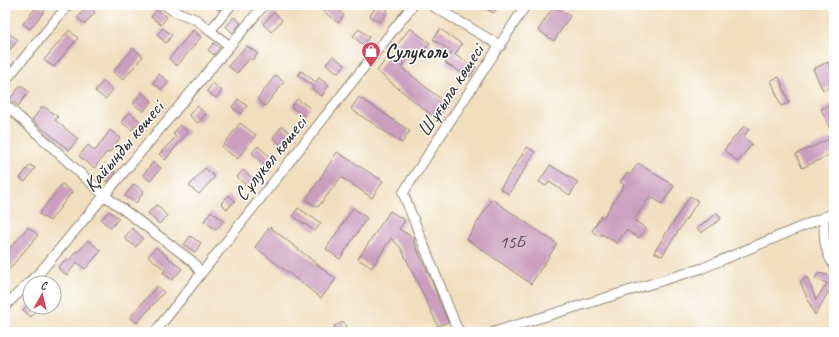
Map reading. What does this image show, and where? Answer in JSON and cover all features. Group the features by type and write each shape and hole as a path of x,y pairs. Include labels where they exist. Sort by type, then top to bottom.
{"street":[{"path":"5,81 68,5"},
{"path":"165,5 172,10 197,20 230,46"},
{"path":"210,31 231,5"},
{"name":"Сұлукөл көшесі","path":"155,332 413,5"},
{"path":"431,5 501,46"},
{"name":"Шұғыла көшесі","path":"456,330 403,193 501,46 526,5"},
{"name":"Қайыңды көшесі","path":"5,306 40,271 262,6"},
{"path":"5,104 104,195 192,261 201,273"},
{"path":"494,332 703,268 834,213"},
{"path":"824,217 824,243 829,258 834,264"}],"building":[{"path":"38,5 45,10 30,29 23,24"},
{"path":"212,5 223,5 219,10"},
{"path":"327,5 332,5 344,15 338,23 322,10"},
{"path":"377,5 388,10 380,22 370,16"},
{"path":"480,5 499,5 494,13"},
{"path":"88,6 95,12 85,24 77,18"},
{"path":"554,6 570,16 554,41 538,30"},
{"path":"157,9 167,17 161,25 151,17"},
{"path":"274,12 282,20 271,32 263,24"},
{"path":"234,17 241,23 233,33 226,27"},
{"path":"163,28 172,35 166,43 157,35"},
{"path":"410,28 430,43 418,60 410,55 401,67 448,105 436,119 377,71"},
{"path":"359,29 369,37 363,45 353,36"},
{"path":"440,29 462,44 455,55 476,67 470,77 445,63 452,52 433,39"},
{"path":"69,30 78,38 54,67 44,60"},
{"path":"193,30 201,37 177,66 169,59"},
{"path":"10,34 18,40 5,56 5,40"},
{"path":"214,43 220,48 214,55 208,50"},
{"path":"247,46 258,54 252,60 250,58 237,73 228,66"},
{"path":"133,48 143,56 123,80 113,72"},
{"path":"333,56 345,65 338,73 326,64"},
{"path":"828,62 834,75 834,85 823,90 813,69"},
{"path":"301,71 316,82 319,78 329,85 322,96 312,89 314,86 298,75"},
{"path":"159,74 169,82 162,90 153,83"},
{"path":"276,75 284,82 265,106 257,99"},
{"path":"779,77 789,103 781,106 771,80"},
{"path":"103,81 113,90 105,99 95,91"},
{"path":"213,83 222,91 216,98 207,91"},
{"path":"21,85 29,92 18,106 10,99"},
{"path":"142,92 152,101 143,112 133,103"},
{"path":"359,97 410,131 402,143 351,109"},
{"path":"238,99 247,106 241,114 232,107"},
{"path":"297,99 310,108 305,116 291,107"},
{"path":"832,104 834,108 834,137 821,109"},
{"path":"43,106 58,117 55,120 78,139 69,150 32,120"},
{"path":"197,106 206,114 198,123 189,115"},
{"path":"129,112 140,121 132,130 121,122"},
{"path":"240,123 256,135 237,159 222,147"},
{"path":"180,125 188,132 165,160 159,154 176,137 173,134"},
{"path":"282,126 291,134 281,145 273,137"},
{"path":"744,126 749,130 743,137 752,144 738,162 724,150"},
{"path":"110,130 120,138 109,153 107,152 94,168 79,156 88,145 95,151"},
{"path":"834,137 834,153 802,168 796,154"},
{"path":"258,146 271,158 265,165 252,153"},
{"path":"527,147 535,152 509,194 500,189"},
{"path":"337,152 383,181 372,198 341,177 318,207 306,200"},
{"path":"153,162 161,168 150,181 143,175"},
{"path":"638,163 674,186 662,204 650,196 634,220 646,228 639,238 626,230 617,243 602,234 600,237 592,231 601,216 603,218 624,185 620,182 627,173 630,175"},
{"path":"30,165 35,168 25,182 20,178"},
{"path":"550,165 578,182 570,195 549,182 546,186 539,182"},
{"path":"109,167 116,173 108,182 101,177"},
{"path":"205,168 215,177 199,194 189,186"},
{"path":"243,170 254,180 248,187 237,177"},
{"path":"62,184 72,192 50,221 39,214"},
{"path":"134,184 144,191 136,203 125,196"},
{"path":"229,195 235,201 227,209 221,203"},
{"path":"690,196 698,201 662,256 654,252"},
{"path":"492,199 557,244 531,284 467,239"},
{"path":"157,205 167,216 159,224 148,213"},
{"path":"298,208 321,223 315,231 293,216"},
{"path":"353,208 367,218 340,259 326,249"},
{"path":"109,211 119,218 111,228 101,220"},
{"path":"211,211 224,221 216,230 204,221"},
{"path":"390,211 405,220 399,229 414,238 414,242 448,322 438,326 401,248 391,238 372,268 358,259"},
{"path":"717,213 721,219 701,233 697,228"},
{"path":"28,227 38,235 5,274 5,254"},
{"path":"270,227 336,279 321,298 255,247"},
{"path":"132,228 143,238 136,247 124,238"},
{"path":"190,236 201,243 195,252 184,245"},
{"path":"88,240 101,251 85,269 77,262 67,275 58,268 66,259 69,261 76,251 78,252"},
{"path":"156,247 182,269 172,280 163,273 165,270 148,256"},
{"path":"818,273 827,275 834,280 834,282 815,315 800,282 807,277 816,300 827,283 815,279"},
{"path":"157,286 164,292 137,323 130,317"},
{"path":"344,322 348,332 336,332 334,326"}],"place":[{"name":"Сулуколь","path":"371,68"}]}
